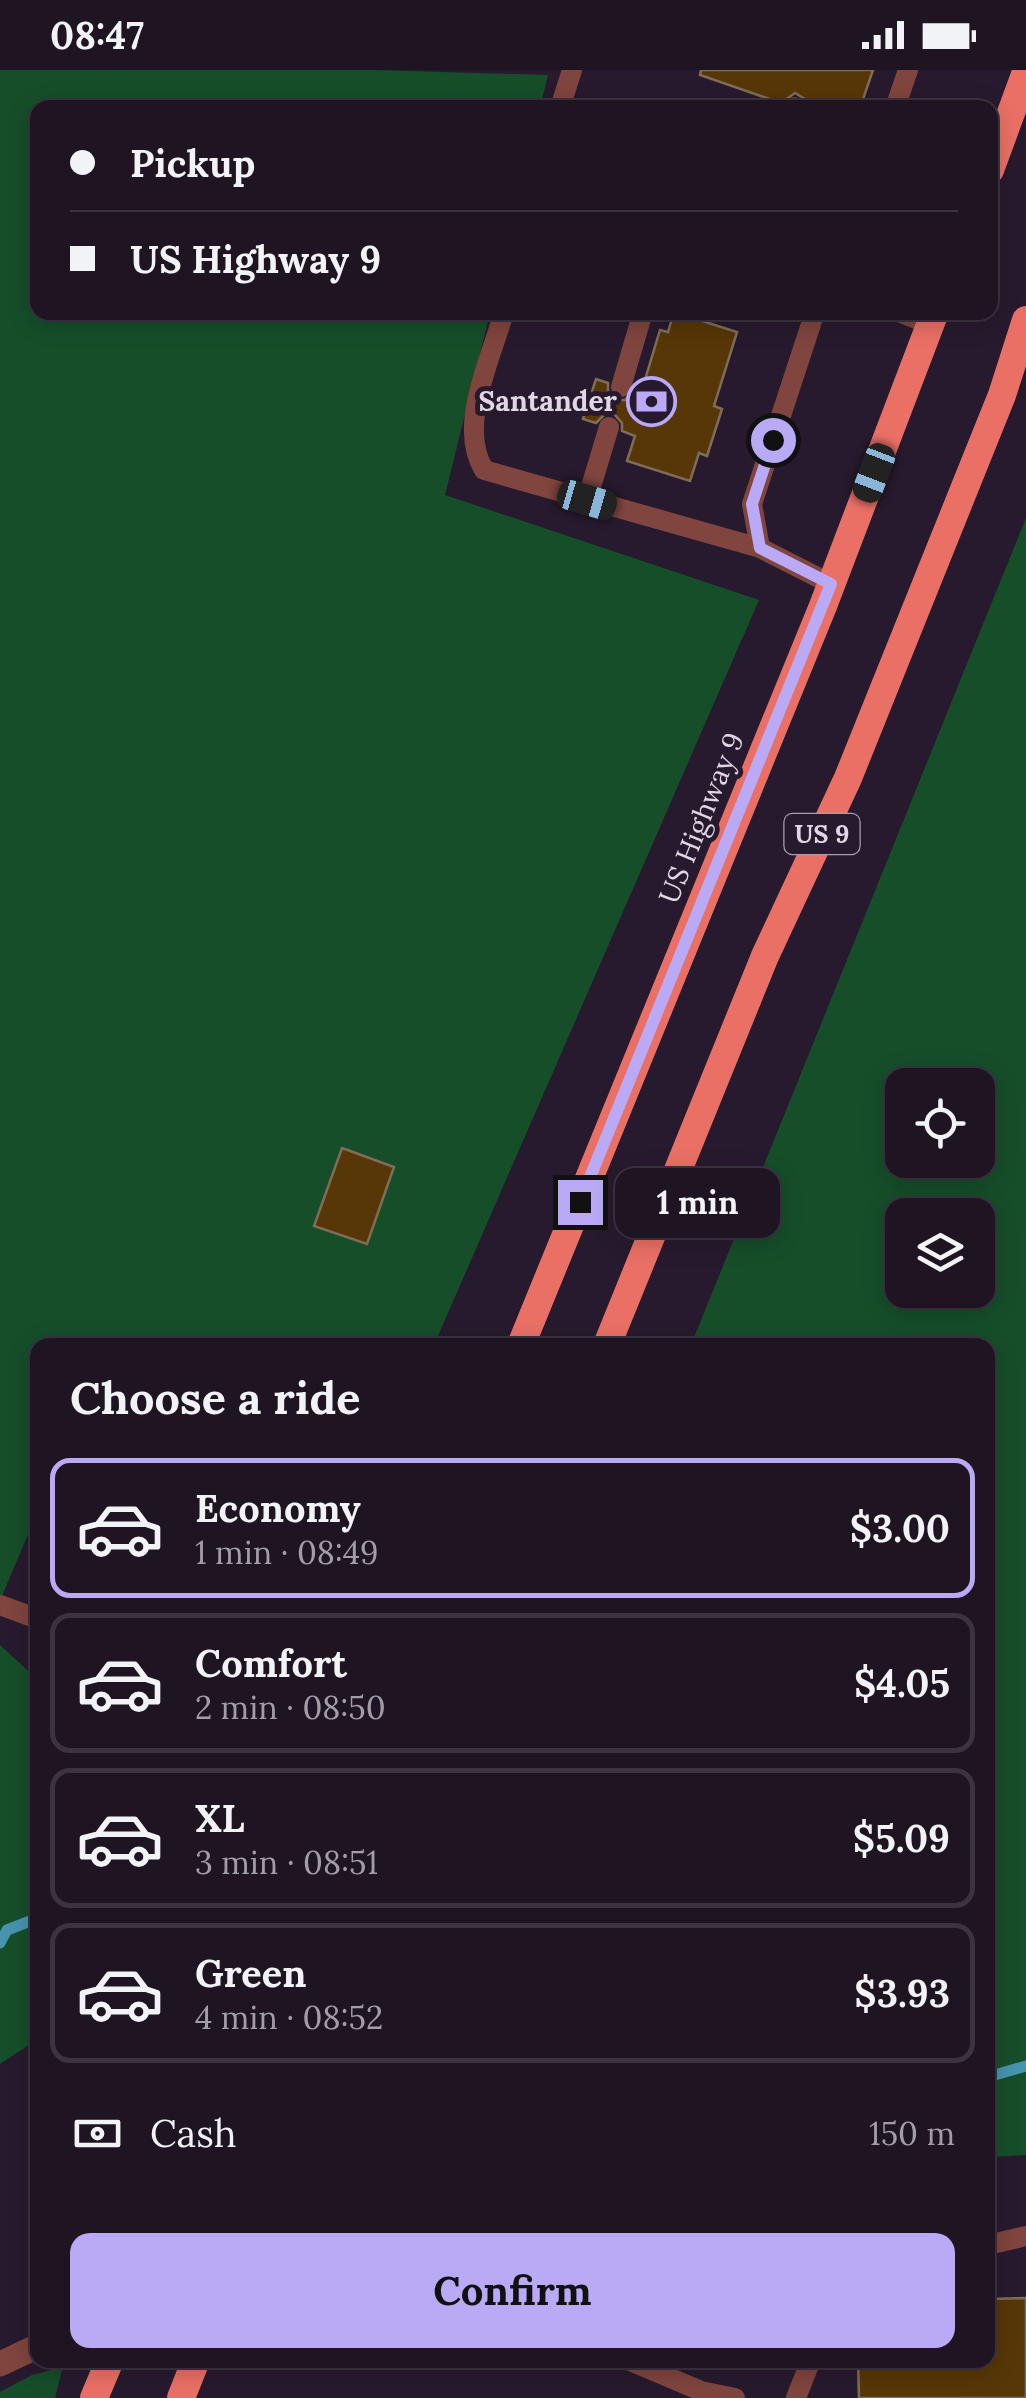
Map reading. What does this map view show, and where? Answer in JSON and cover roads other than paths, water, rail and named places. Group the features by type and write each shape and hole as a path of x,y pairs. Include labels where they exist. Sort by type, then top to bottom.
{"highway":[{"path":"998,148 1026,72"},
{"name":"US Highway 9","path":"524,1338 831,584 933,320"},
{"name":"US 9","path":"610,1338 764,956 848,778 1002,396 1026,320"},
{"path":"1002,396 1026,372"},
{"path":"94,2398 107,2368"},
{"path":"180,2398 193,2368"}],"street":[{"path":"0,2364 30,2350"}],"lane":[{"path":"563,100 572,70"},
{"path":"898,100 908,70"},
{"path":"502,320 473,423 473,452 484,470 760,548 831,584"},
{"path":"621,386 641,320"},
{"path":"760,548 752,504 812,320"},
{"path":"587,500 609,427"},
{"path":"0,1604 30,1616"},
{"path":"995,2243 1026,2236"},
{"path":"647,2368 701,2391 735,2398"},
{"path":"796,2398 808,2368"}],"waterway":[{"path":"0,1943 7,1930 30,1921"},
{"path":"995,2075 1026,2066"}],"place":[{"name":"Santander","path":"652,401"}]}
